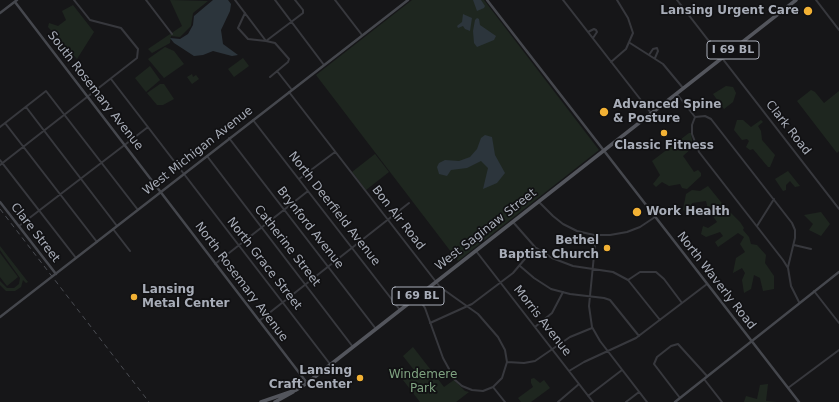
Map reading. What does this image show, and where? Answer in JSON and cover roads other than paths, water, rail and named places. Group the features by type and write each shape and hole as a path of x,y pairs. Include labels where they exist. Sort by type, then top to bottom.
{"main road":[{"name":"I 69 BL","path":"604,151 796,0"},
{"name":"West Saginaw Street","path":"261,402 296,390 307,383 604,151"},
{"name":"I 69 BL","path":"275,402 296,390"}],"street":[{"path":"1,164 135,60 139,53 136,46 121,28 90,20 74,0"},
{"path":"146,0 172,34"},
{"path":"235,0 266,41"},
{"path":"274,0 324,65"},
{"path":"266,41 302,13 303,10 295,0"},
{"path":"335,0 362,35"},
{"name":"West Michigan Avenue","path":"0,317 408,0"},
{"name":"North Waverly Road","path":"487,0 799,402"},
{"path":"563,0 651,114"},
{"path":"612,62 630,43 633,33 632,27 623,7 617,0"},
{"name":"Clark Road","path":"677,0 839,209"},
{"path":"816,0 839,30"},
{"path":"0,13 16,1"},
{"name":"South Rosemary Avenue","path":"16,1 161,192"},
{"path":"245,13 238,28 248,39 275,43 289,59 288,62 270,76"},
{"path":"588,32 594,29 596,30 597,32 593,38"},
{"path":"630,43 663,64 683,89"},
{"path":"650,55 653,49 657,48 658,51 655,58"},
{"name":"Bon Air Road","path":"277,71 335,152 440,287 468,306 483,319 498,337 505,350 507,362"},
{"name":"North Grace Street","path":"111,79 330,364"},
{"path":"0,127 46,91 138,210"},
{"path":"677,94 695,117"},
{"path":"26,107 117,226"},
{"path":"695,117 705,116 712,119 793,226 795,235 794,245 788,268 791,286 800,302"},
{"path":"695,117 692,131 697,147 788,268"},
{"name":"North Deerfield Avenue","path":"253,120 400,310"},
{"path":"5,123 97,242"},
{"path":"19,226 148,126"},
{"name":"Brynford Avenue","path":"229,138 376,328"},
{"path":"299,179 335,152"},
{"name":"Catherine Street","path":"207,156 353,347"},
{"path":"0,160 1,164 76,258"},
{"path":"215,264 308,191"},
{"name":"North Rosemary Avenue","path":"161,192 307,383"},
{"path":"757,226 774,199"},
{"name":"Clare Street","path":"0,202 56,274"},
{"path":"539,202 563,224 580,232 596,235 612,235 629,231 655,217"},
{"path":"259,321 409,203"},
{"path":"513,222 535,247 564,263 613,272 628,280 660,320"},
{"path":"113,229 130,251"},
{"path":"596,235 589,313 592,328 646,402"},
{"path":"794,245 811,249"},
{"path":"430,323 468,306 520,266 535,247"},
{"name":"Morris Avenue","path":"476,251 593,402"},
{"path":"783,260 790,258"},
{"path":"520,266 539,282 563,292 610,300 639,336"},
{"path":"628,280 640,272 656,272 664,279 682,303"},
{"path":"675,402 839,272"},
{"path":"569,371 584,362 639,336 707,284"},
{"path":"814,291 839,323"},
{"path":"535,328 552,313 563,292"},
{"path":"417,296 425,308 443,358 458,383 472,390 483,391 493,387 502,378 507,362 531,363 570,337 592,328"},
{"path":"681,402 654,362 657,357 676,344 679,345 708,376"},
{"path":"788,388 839,350"},
{"path":"588,396 622,370"},
{"path":"704,379 722,402"},
{"path":"558,402 579,384"},
{"path":"493,387 505,402"},
{"path":"626,402 639,392"}],"railway":[{"path":"0,209 149,402"}],"place":[{"name":"Lansing Urgent Care","path":"808,11"},
{"name":"Advanced Spine & Posture","path":"604,112"},
{"name":"Classic Fitness","path":"664,133"},
{"name":"Work Health","path":"637,212"},
{"name":"Bethel Baptist Church","path":"607,248"},
{"name":"Lansing Metal Center","path":"134,297"},
{"name":"Lansing Craft Center","path":"360,378"}],"park label":[{"name":"Windemere Park","path":"423,382"}]}
